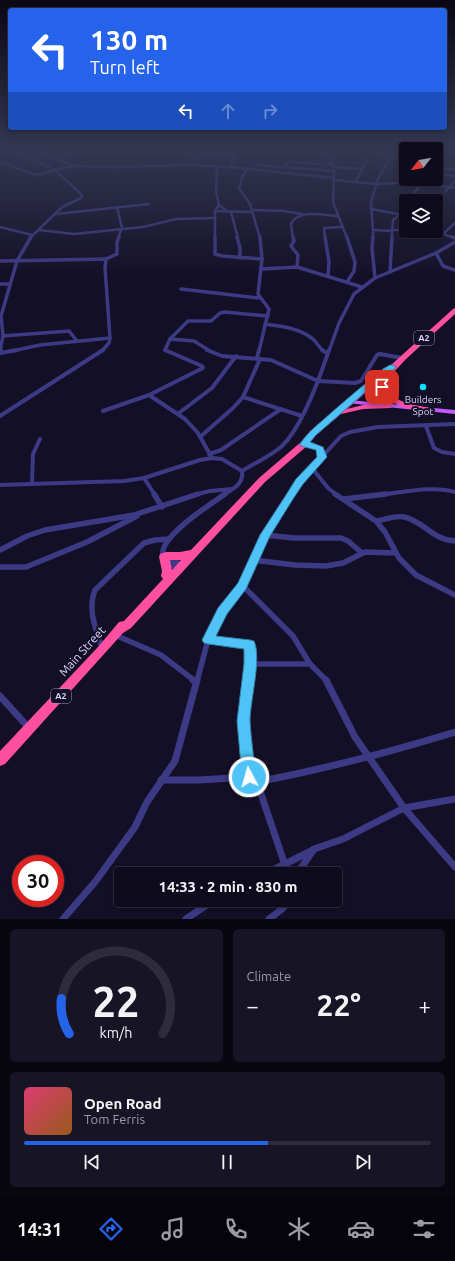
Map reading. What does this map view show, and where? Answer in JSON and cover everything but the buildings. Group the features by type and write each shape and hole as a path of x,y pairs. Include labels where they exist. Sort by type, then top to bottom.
{"highway":[{"name":"A2","path":"307,441 313,433 382,378 455,310"},
{"name":"A2","path":"179,567 262,480 307,441 317,435 343,412 351,402 386,371 393,367"},
{"path":"382,378 382,387 390,397 405,405 427,410"},
{"path":"343,412 363,407 388,406"},
{"name":"A2","path":"179,567 189,553 218,522 234,509"},
{"path":"166,576 168,571 164,556 181,556 189,553"},
{"name":"Main Street","path":"0,760 102,650 166,576 179,567"},
{"name":"Main Street","path":"117,633 127,625 179,567"}],"main road":[{"path":"351,402 455,412"}],"street":[{"path":"80,193 82,195 81,198 62,207 32,235 17,260 2,305 1,316 3,336 0,353 40,345 110,338"},
{"path":"216,193 219,205 229,212 240,248 240,258"},
{"path":"242,193 250,204 258,233 262,240 262,259 258,287 259,298"},
{"path":"332,193 337,216 354,254 355,268 347,282"},
{"path":"374,193 371,209 373,230 372,248 375,278"},
{"path":"56,214 149,204"},
{"path":"219,205 215,211 214,254 240,258 262,259"},
{"path":"0,261 106,259 117,254 117,242 122,228 117,207"},
{"path":"371,209 398,214"},
{"path":"215,211 273,211 337,216"},
{"path":"297,267 298,255 290,246 294,241 291,224 294,219 302,214"},
{"path":"390,272 392,220 398,214"},
{"path":"39,230 74,234 143,227 176,219 215,218"},
{"path":"455,223 443,234 455,238"},
{"path":"328,275 329,262 323,228 341,226"},
{"path":"0,227 32,235"},
{"path":"373,230 399,230"},
{"path":"242,471 281,447 294,432 318,381 327,353 348,303 354,294 375,278 436,253 455,242"},
{"path":"436,253 443,266 455,270"},
{"path":"0,416 102,351 109,343 106,259"},
{"path":"261,269 297,267 328,275 362,287"},
{"path":"0,284 10,284"},
{"path":"181,289 259,298 268,306 268,316 258,358 243,397 233,408 200,437"},
{"path":"103,411 149,395 203,368 202,366 165,350 170,339 188,321 211,321 222,312 250,313 268,316"},
{"path":"265,324 297,330 312,339 320,349 327,353"},
{"path":"3,336 69,331 77,341"},
{"path":"170,339 194,341 201,347 217,354 271,360 318,381 358,382 361,381 377,355 384,354 402,358"},
{"path":"179,413 212,388 236,356"},
{"path":"102,650 92,612 91,597 95,590 144,544 155,540 169,539 240,483 243,477 242,471 222,459 210,456 200,437 179,413 149,395"},
{"path":"243,397 302,416"},
{"path":"0,485 32,483 90,483 144,478 210,456 281,409"},
{"path":"63,919 95,882 135,827 147,802 175,761 208,640 222,611 242,586 265,535 299,481 346,433 370,428 455,424"},
{"path":"426,426 434,448 442,452 455,454"},
{"path":"32,483 33,456 40,439"},
{"path":"307,441 320,449 322,457"},
{"path":"312,468 328,488 376,521 385,532 395,553 416,575 455,595"},
{"path":"144,478 162,507"},
{"path":"0,567 26,567 87,542 121,523 146,512 206,492 220,489 232,489"},
{"path":"344,499 432,489 446,489 455,492"},
{"path":"0,550 28,536 45,530 146,512"},
{"path":"376,521 408,518 438,538 455,541"},
{"path":"265,535 294,538 341,538 348,541 362,553"},
{"path":"169,539 164,556 168,563 179,567"},
{"path":"253,560 302,565 336,565 345,563 362,553 395,553"},
{"path":"242,586 293,636 310,664 325,678 355,737 367,756 404,808 455,867"},
{"path":"117,633 160,655 196,682"},
{"path":"208,640 250,645 250,664 244,721 249,777"},
{"path":"250,664 310,664"},
{"path":"0,696 30,729"},
{"path":"257,782 307,772 398,749 455,732"},
{"path":"161,780 199,780 249,777 257,782 285,866 314,849 343,839 404,808 455,799"},
{"path":"302,867 314,849"},
{"path":"186,919 204,907"},
{"path":"269,919 282,907"}],"place":[{"name":"Builders Spot","path":"423,387"}],"route":[{"path":"249,777 244,721 247,678 250,664 250,645 208,640 222,611 242,586 265,535 299,481 322,457 318,447 304,444 313,433 336,413 386,371 393,367 382,378 382,387"}]}
